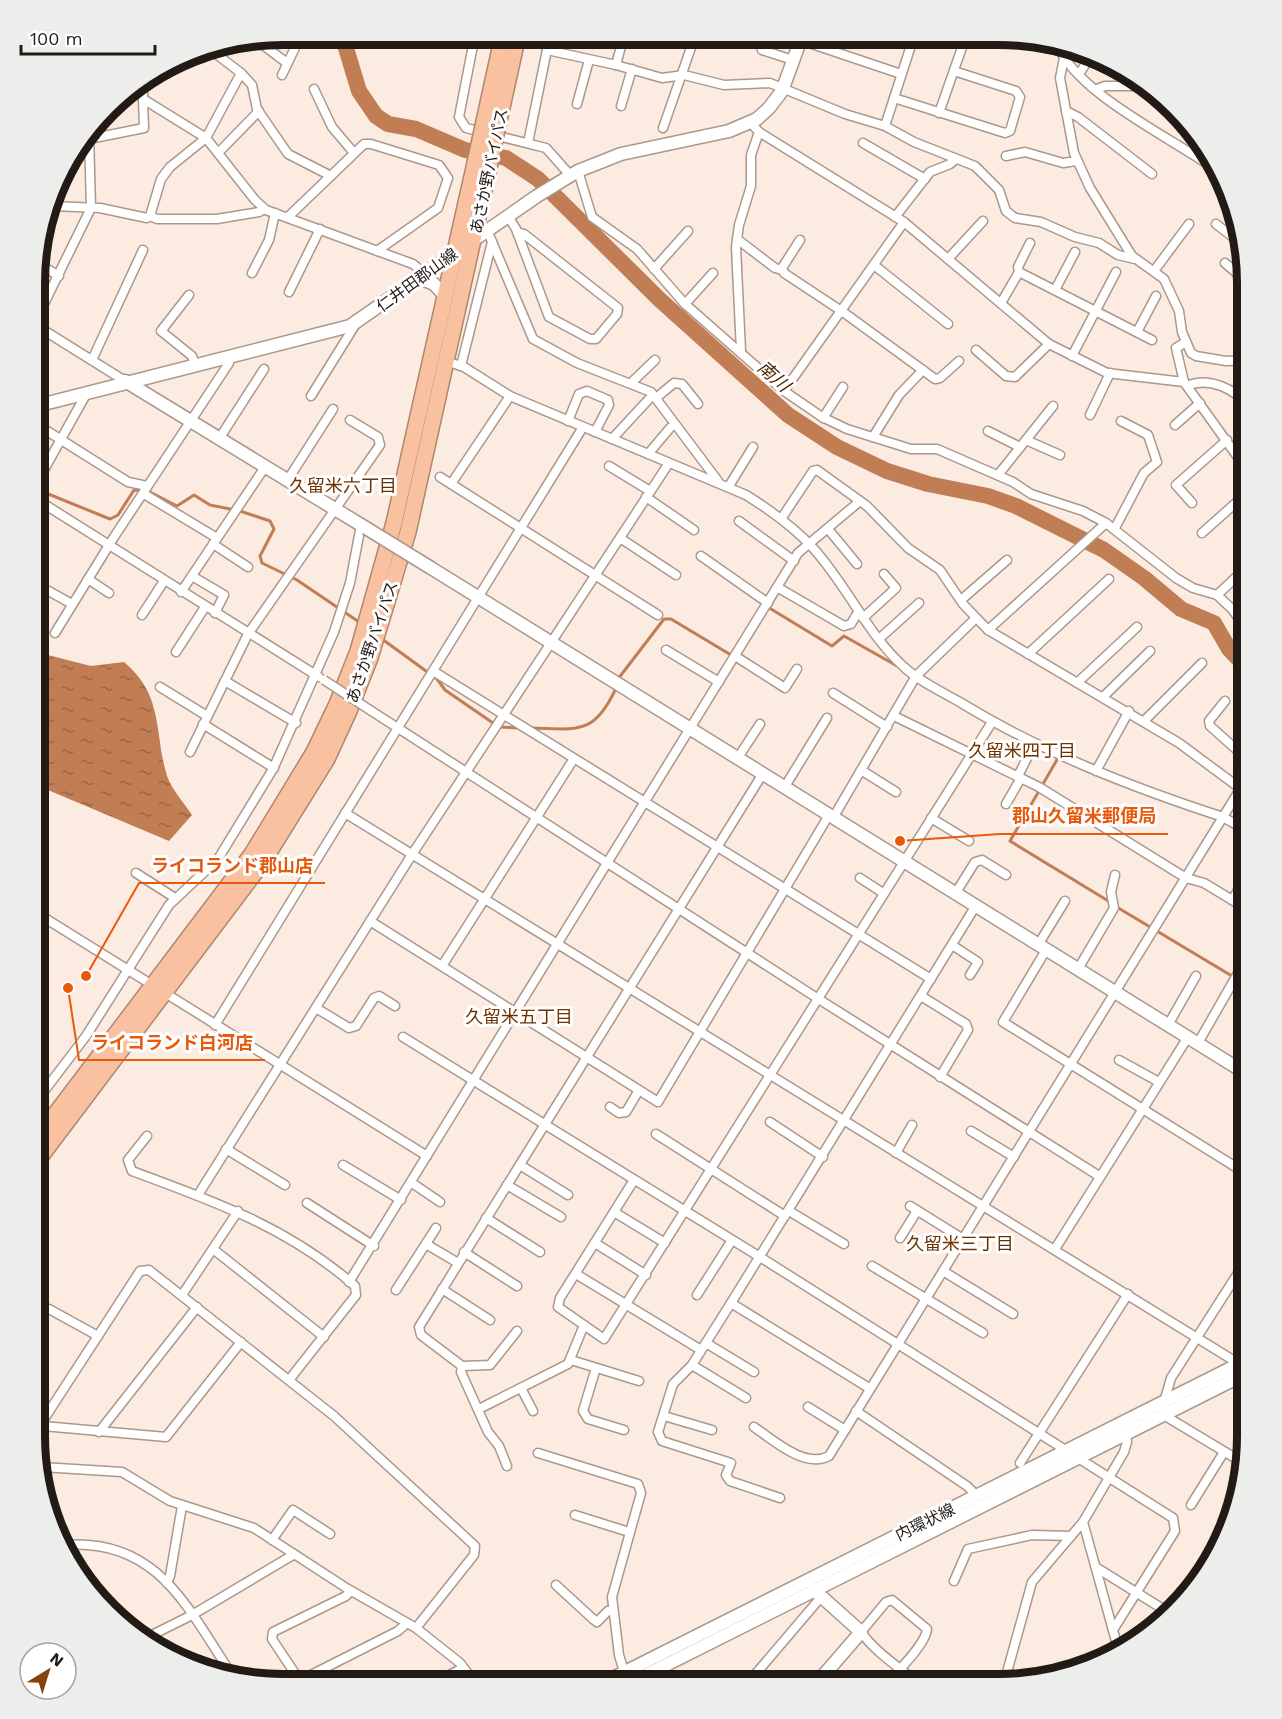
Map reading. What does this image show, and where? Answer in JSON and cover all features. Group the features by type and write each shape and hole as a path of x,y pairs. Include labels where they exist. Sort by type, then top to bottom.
{"highway":[{"name":"あさか野バイパス","path":"45,1150 252,854 314,752 337,704 358,651 394,523 456,251 482,166 490,128 502,45"},
{"name":"あさか野バイパス","path":"490,128 515,45"},
{"name":"あさか野バイパス","path":"45,1129 250,881 295,814 327,759 349,711 370,658 408,532 485,237 482,166"}],"street":[{"path":"282,75 296,45"},
{"path":"474,45 459,117 466,129 546,148 570,175 592,217 637,249 685,304 724,341 741,351 753,366 784,391 823,418 873,438 911,449 937,449 998,475 1031,494 1083,511 1115,528 1176,578 1193,588 1217,596 1237,616"},
{"path":"528,142 548,45"},
{"path":"616,65 622,45"},
{"path":"663,128 691,45"},
{"name":"仁井田郡山線","path":"45,404 125,381 341,329 357,322 456,251 485,237 508,216 570,175 621,154 729,130 754,127 782,89 798,45"},
{"path":"821,45 902,74"},
{"path":"885,126 911,45"},
{"path":"939,113 963,45"},
{"path":"265,46 287,63"},
{"path":"547,50 662,78 680,75 721,85 766,83 845,114 885,126 914,142 979,168 999,189 1006,211 1015,218 1044,223 1075,237 1099,243 1118,255 1135,259 1154,271 1164,279 1179,311 1186,342 1196,356 1237,362"},
{"path":"762,50 793,60"},
{"path":"1062,54 1079,74 1097,89 1138,120 1204,162"},
{"path":"217,55 241,73 252,85 258,111 288,154 331,176"},
{"path":"1064,58 1060,70 1076,160 1135,259"},
{"path":"577,104 589,60"},
{"path":"1079,74 1087,62"},
{"path":"621,106 632,69"},
{"path":"894,98 1005,133 1010,131 1020,97 1016,92 954,71"},
{"path":"150,216 161,179 170,167 206,138 241,73"},
{"path":"1097,89 1105,86 1132,86"},
{"path":"315,89 332,127 354,153"},
{"path":"97,135 144,128 143,91"},
{"path":"143,99 206,138 264,209 413,264 422,276 446,296"},
{"path":"218,153 258,111"},
{"path":"1066,111 1078,117 1152,174"},
{"path":"741,351 736,239 751,186 754,127 904,222 1049,344 1072,357 1110,373 1186,384 1212,385 1237,394"},
{"path":"863,143 925,178"},
{"path":"288,217 363,145 371,144 440,165 448,176 438,208 377,251"},
{"path":"45,303 91,208 89,145"},
{"path":"1006,156 1024,152 1063,163 1076,160"},
{"path":"895,217 930,172 956,159"},
{"path":"58,206 91,208 158,219 217,219 259,212 264,209"},
{"path":"252,273 268,240 275,213"},
{"path":"508,216 517,232 550,318 590,339 597,338 617,314 618,308 524,234 517,232"},
{"path":"948,259 983,221"},
{"path":"784,391 904,222"},
{"path":"1154,271 1189,224"},
{"path":"1216,224 1232,236"},
{"path":"289,292 320,229"},
{"path":"654,269 688,231"},
{"path":"485,237 532,339 577,363 651,392 652,399 718,482"},
{"path":"736,239 935,379 940,378 959,361"},
{"path":"782,270 800,240"},
{"path":"1030,243 1017,267 1019,272 1152,340"},
{"path":"92,360 143,250"},
{"path":"1055,290 1075,252"},
{"path":"1225,263 1236,273"},
{"path":"874,265 948,324"},
{"path":"46,268 59,276"},
{"path":"1001,303 1019,272"},
{"path":"1072,357 1116,272"},
{"path":"685,304 713,273"},
{"path":"189,295 161,331 192,356 195,365"},
{"path":"1137,332 1156,296"},
{"path":"311,396 357,322"},
{"path":"45,331 1237,1068"},
{"path":"1186,342 1176,348 1186,384 1237,455"},
{"path":"976,350 1006,376 1015,377 1049,344"},
{"path":"55,633 109,545 229,363 230,357"},
{"path":"631,383 655,360"},
{"path":"453,364 510,396 729,486 781,519 809,543 861,615 903,667 992,722 1064,758 1223,817 1237,825"},
{"path":"219,439 264,369"},
{"path":"873,438 907,384 923,370"},
{"path":"1090,415 1110,373"},
{"path":"612,439 652,399 674,383 682,384 698,404"},
{"path":"823,418 843,387"},
{"path":"568,421 579,394 587,391 608,400 609,405 595,432"},
{"path":"45,468 85,393"},
{"path":"451,484 510,396"},
{"path":"1175,425 1200,403"},
{"path":"998,475 1053,406"},
{"path":"287,481 333,409"},
{"path":"190,752 248,634 336,511 381,443 378,437 350,420"},
{"path":"1115,528 1144,473 1157,462 1148,435 1121,421"},
{"path":"215,1025 583,427"},
{"path":"648,454 670,428"},
{"path":"45,430 128,482 146,490 248,567"},
{"path":"988,431 1060,455"},
{"path":"1192,502 1176,485 1227,440"},
{"path":"729,486 753,447"},
{"path":"198,1195 413,853 669,463"},
{"path":"609,466 694,530"},
{"path":"181,592 265,467"},
{"path":"781,519 814,470 860,501 908,548 940,570 961,600 988,630 1179,742 1237,786"},
{"path":"440,477 597,574 658,615"},
{"path":"349,1282 374,1246 427,1156 801,549 860,501"},
{"path":"1202,533 1237,502"},
{"path":"45,505 467,770 817,999 1099,1176"},
{"path":"739,521 794,561"},
{"path":"988,630 1106,523"},
{"path":"45,1089 86,1036 175,898 218,860 274,768 296,723 342,608 363,527"},
{"path":"828,529 857,564"},
{"path":"620,538 676,575"},
{"path":"701,556 768,603"},
{"path":"961,600 1007,560"},
{"path":"777,587 844,626 851,624 896,588 884,574"},
{"path":"192,576 224,595 215,613"},
{"path":"1217,596 1237,577"},
{"path":"88,579 110,593"},
{"path":"1028,654 1109,579"},
{"path":"142,615 164,581"},
{"path":"45,589 72,604"},
{"path":"880,638 919,603"},
{"path":"176,652 205,607"},
{"path":"370,921 658,1102 861,771 916,676 976,618"},
{"path":"1077,683 1137,627"},
{"path":"666,650 719,682"},
{"path":"1103,697 1150,651"},
{"path":"735,656 785,688 797,669"},
{"path":"1144,721 1202,663"},
{"path":"433,671 573,760 932,979"},
{"path":"225,681 296,723"},
{"path":"160,687 274,768"},
{"path":"833,693 887,727"},
{"path":"1226,701 1209,721 1209,726 1237,750"},
{"path":"1096,771 1129,711"},
{"path":"894,716 1019,777 1186,878 1204,883 1237,903"},
{"path":"784,788 827,718"},
{"path":"634,1180 560,1298 558,1307 604,1339 686,1212 857,934 992,722"},
{"path":"737,759 760,724"},
{"path":"1006,804 1032,748"},
{"path":"442,966 573,760"},
{"path":"861,771 896,792"},
{"path":"517,1331 490,1365 462,1366 421,1335 419,1327 762,775"},
{"path":"754,1427 798,1455 819,1460 829,1456 869,1388 1117,993 1237,795"},
{"path":"345,813 630,987 844,1122 1237,1361"},
{"path":"932,818 969,841"},
{"path":"955,894 975,862 982,860 1006,874"},
{"path":"136,873 175,898"},
{"path":"1077,969 1114,907 1111,890 1114,875"},
{"path":"860,878 884,893"},
{"path":"1232,900 1237,892"},
{"path":"1065,902 1003,1022 1237,1168"},
{"path":"780,1498 730,1481 726,1475 730,1463 662,1441 658,1432 673,1384 692,1365 975,907"},
{"path":"45,918 427,1156"},
{"path":"952,945 978,962 970,975"},
{"path":"1055,1250 1159,1082 1193,1040 1237,973"},
{"path":"1168,1025 1196,976"},
{"path":"316,1008 348,1028 356,1026 374,998 379,996 395,1006"},
{"path":"921,996 966,1024 968,1030 940,1077"},
{"path":"404,1037 760,1257 1173,1518 1176,1526 1113,1630"},
{"path":"1119,1060 1159,1082"},
{"path":"610,1107 619,1113 626,1112 639,1090"},
{"path":"770,1122 823,1156"},
{"path":"896,1152 912,1125"},
{"path":"971,1131 1014,1157"},
{"path":"656,1134 787,1213 844,1244"},
{"path":"147,1136 128,1160 132,1171 238,1211 304,1245 355,1286 357,1294 289,1380"},
{"path":"226,1149 285,1185"},
{"path":"343,1165 401,1200"},
{"path":"520,1165 568,1195"},
{"path":"412,1183 440,1202"},
{"path":"507,1185 561,1217"},
{"path":"307,1203 374,1246"},
{"path":"900,1238 913,1208 963,1239"},
{"path":"182,1295 238,1211"},
{"path":"614,1212 665,1243"},
{"path":"486,1218 540,1252"},
{"path":"396,1290 436,1228"},
{"path":"697,1295 732,1240"},
{"path":"595,1243 646,1275"},
{"path":"426,1244 458,1263"},
{"path":"213,1249 324,1337"},
{"path":"465,1252 517,1286"},
{"path":"872,1266 983,1333"},
{"path":"45,1411 98,1336 140,1271 149,1270 334,1416 475,1546 474,1555 411,1626 314,1674"},
{"path":"943,1271 1013,1314"},
{"path":"576,1274 627,1305 754,1372"},
{"path":"1236,1459 1163,1408 1172,1378 1237,1277"},
{"path":"442,1289 490,1320"},
{"path":"1020,1463 1128,1294"},
{"path":"731,1303 869,1388"},
{"path":"99,1432 197,1307"},
{"path":"45,1310 49,1309 98,1336"},
{"path":"479,1409 571,1360 584,1325"},
{"path":"45,1423 99,1432 159,1437 168,1435 241,1342"},
{"path":"571,1360 639,1381"},
{"path":"692,1365 746,1398"},
{"path":"462,1366 461,1372 488,1432 499,1446 507,1466"},
{"path":"596,1368 583,1411 588,1419 624,1430"},
{"name":"内環状線","path":"640,1674 662,1667 818,1593 1072,1454 1237,1370"},
{"path":"521,1388 533,1411"},
{"path":"808,1407 844,1430"},
{"name":"内環状線","path":"635,1674 977,1496 1126,1432 1163,1408"},
{"path":"856,1411 967,1486 977,1496"},
{"path":"664,1416 712,1430"},
{"path":"1007,1673 1032,1582 1083,1522 1127,1446 1126,1432"},
{"path":"1191,1505 1224,1452"},
{"path":"538,1453 638,1484 641,1493 613,1590 613,1610 619,1655 626,1674"},
{"path":"47,1467 122,1472 182,1506 245,1523 350,1591 411,1626 443,1648 468,1674"},
{"path":"167,1583 182,1506"},
{"path":"272,1540 294,1510 330,1534"},
{"path":"575,1515 629,1532"},
{"path":"1083,1522 1116,1643"},
{"path":"954,1581 968,1549 1037,1534 1071,1536"},
{"path":"71,1543 114,1548 140,1559 167,1583 192,1614 227,1667"},
{"path":"152,1635 293,1555"},
{"path":"1097,1568 1162,1609"},
{"path":"556,1585 592,1620 597,1622 613,1610"},
{"path":"293,1674 272,1639 273,1632 346,1596 350,1591"},
{"path":"755,1674 818,1593 907,1674"},
{"path":"825,1674 886,1602 892,1600 927,1629 927,1636 895,1674"},
{"path":"662,1667 668,1674"},
{"path":"451,1674 463,1668"}],"water":[{"path":"45,654 91,666 124,662 146,688 156,715 167,776 175,792 192,815 169,841 45,789"}],"waterway":[{"name":"南川","path":"345,45 359,91 376,116 388,124 416,129 465,150 506,158 538,179 659,299 788,415 837,447 887,471 928,484 988,496 1016,506 1104,550 1144,578 1181,609 1214,623 1229,649 1237,657"},
{"path":"45,493 110,519 118,515 134,490 148,491 177,506 194,495 210,505 240,511 270,521 274,529 260,556 262,563 297,580 362,624"},
{"path":"766,606 832,646 844,636 899,667"},
{"path":"618,679 664,619 671,619 731,655 732,653"},
{"path":"382,639 437,679 445,690 493,723 500,727 519,728"},
{"path":"532,728 573,728 592,722 608,704 616,688"},
{"path":"1056,757 1058,758 1010,841 1110,902"},
{"path":"1115,906 1237,979"}],"place":[{"name":"郡山久留米郵便局","path":"900,841"},
{"name":"ライコランド郡山店","path":"86,976"},
{"name":"ライコランド白河店","path":"68,988"}],"district":[{"name":"久留米六丁目","path":"343,485"},
{"name":"久留米四丁目","path":"1022,750"},
{"name":"久留米五丁目","path":"519,1016"},
{"name":"久留米三丁目","path":"960,1243"}]}
